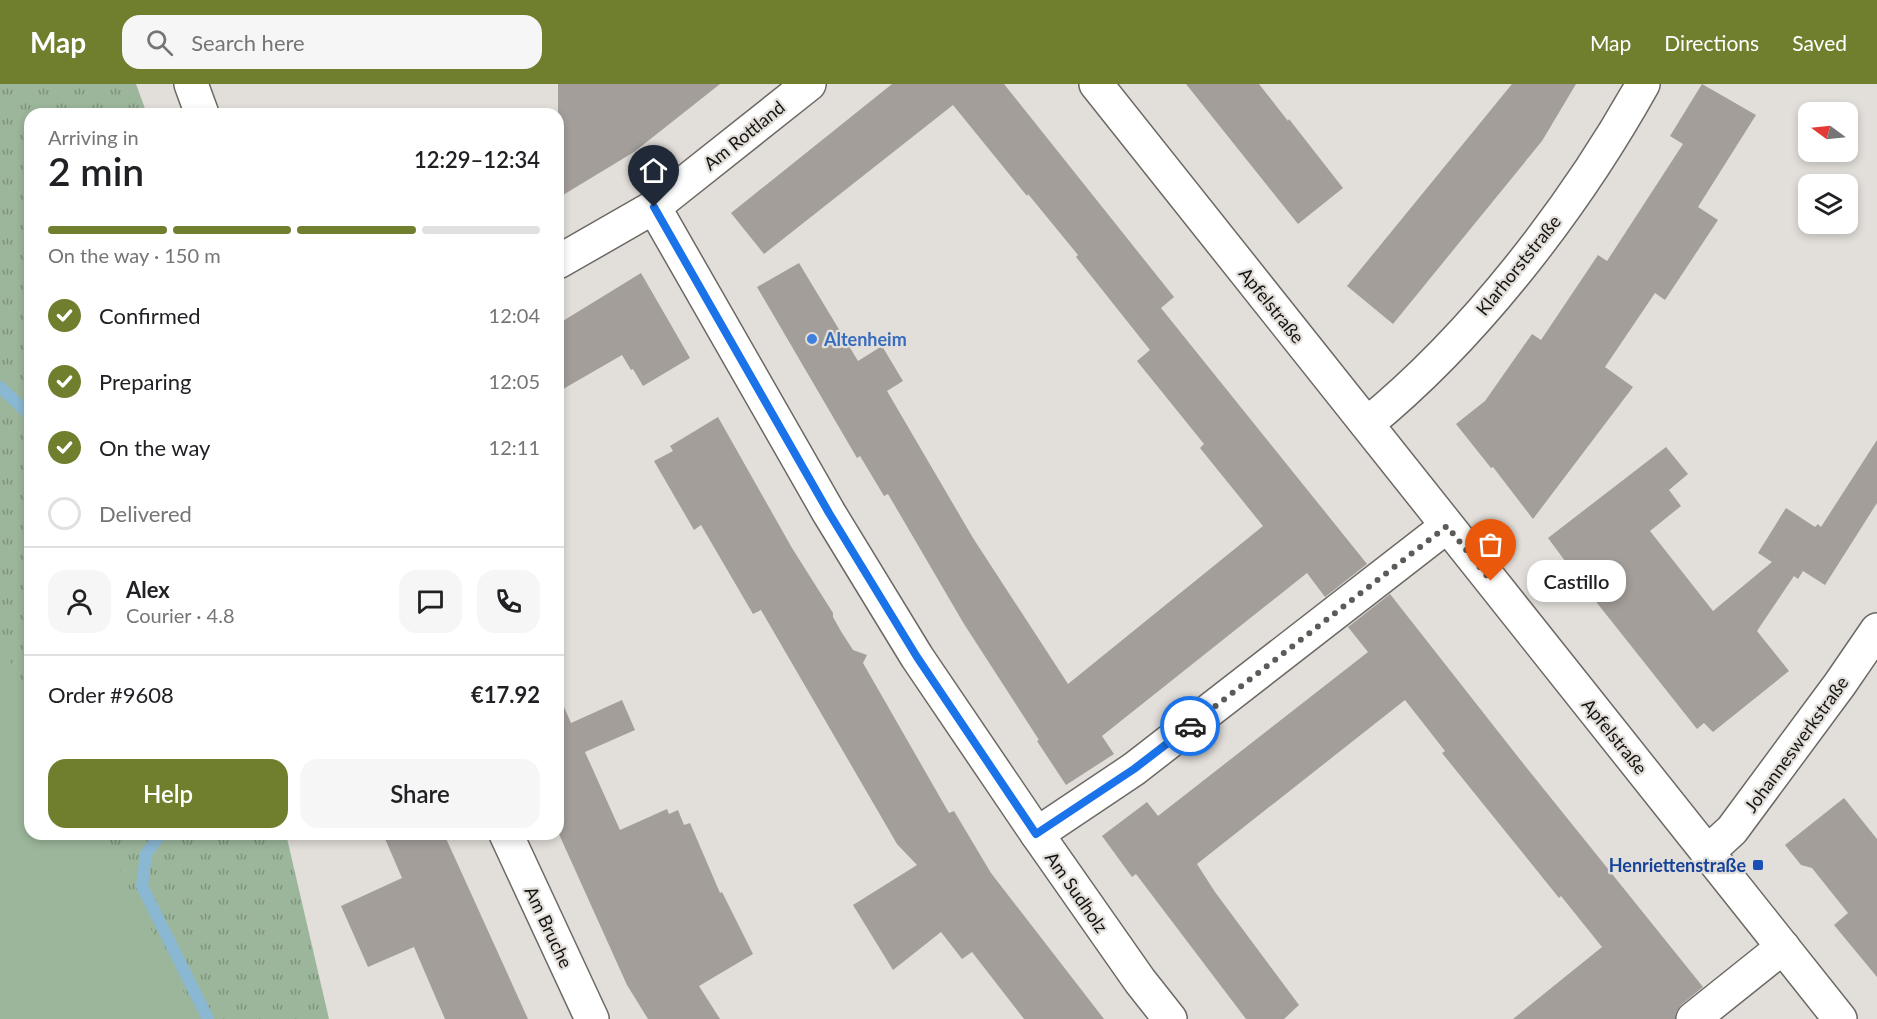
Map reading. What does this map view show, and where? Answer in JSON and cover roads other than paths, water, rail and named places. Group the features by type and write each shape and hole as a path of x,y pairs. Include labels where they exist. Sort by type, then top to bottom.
{"street":[{"path":"191,84 200,108"},
{"name":"Am Rottland","path":"564,259 654,207 809,84"},
{"name":"Apfelstraße","path":"1096,84 1840,1019"},
{"name":"Klarhorststraße","path":"1367,424 1415,382 1484,309 1538,244 1582,183 1643,84"},
{"name":"Am Sudholz","path":"654,207 829,513 917,657 1036,834 1140,981 1170,1019"},
{"path":"1036,834 1134,769 1447,526"},
{"name":"Johanneswerkstraße","path":"1708,852 1732,830 1877,630"},
{"name":"Am Bruche","path":"509,840 592,1019"},
{"path":"1693,1019 1783,947"}],"waterway":[{"path":"0,387 24,409"},
{"path":"156,840 146,854 142,886 208,1019"}],"place":[{"name":"Altenheim","path":"812,339"},
{"name":"Castillo","path":"1491,581"},
{"name":"Henriettenstraße","path":"1758,865"}]}
